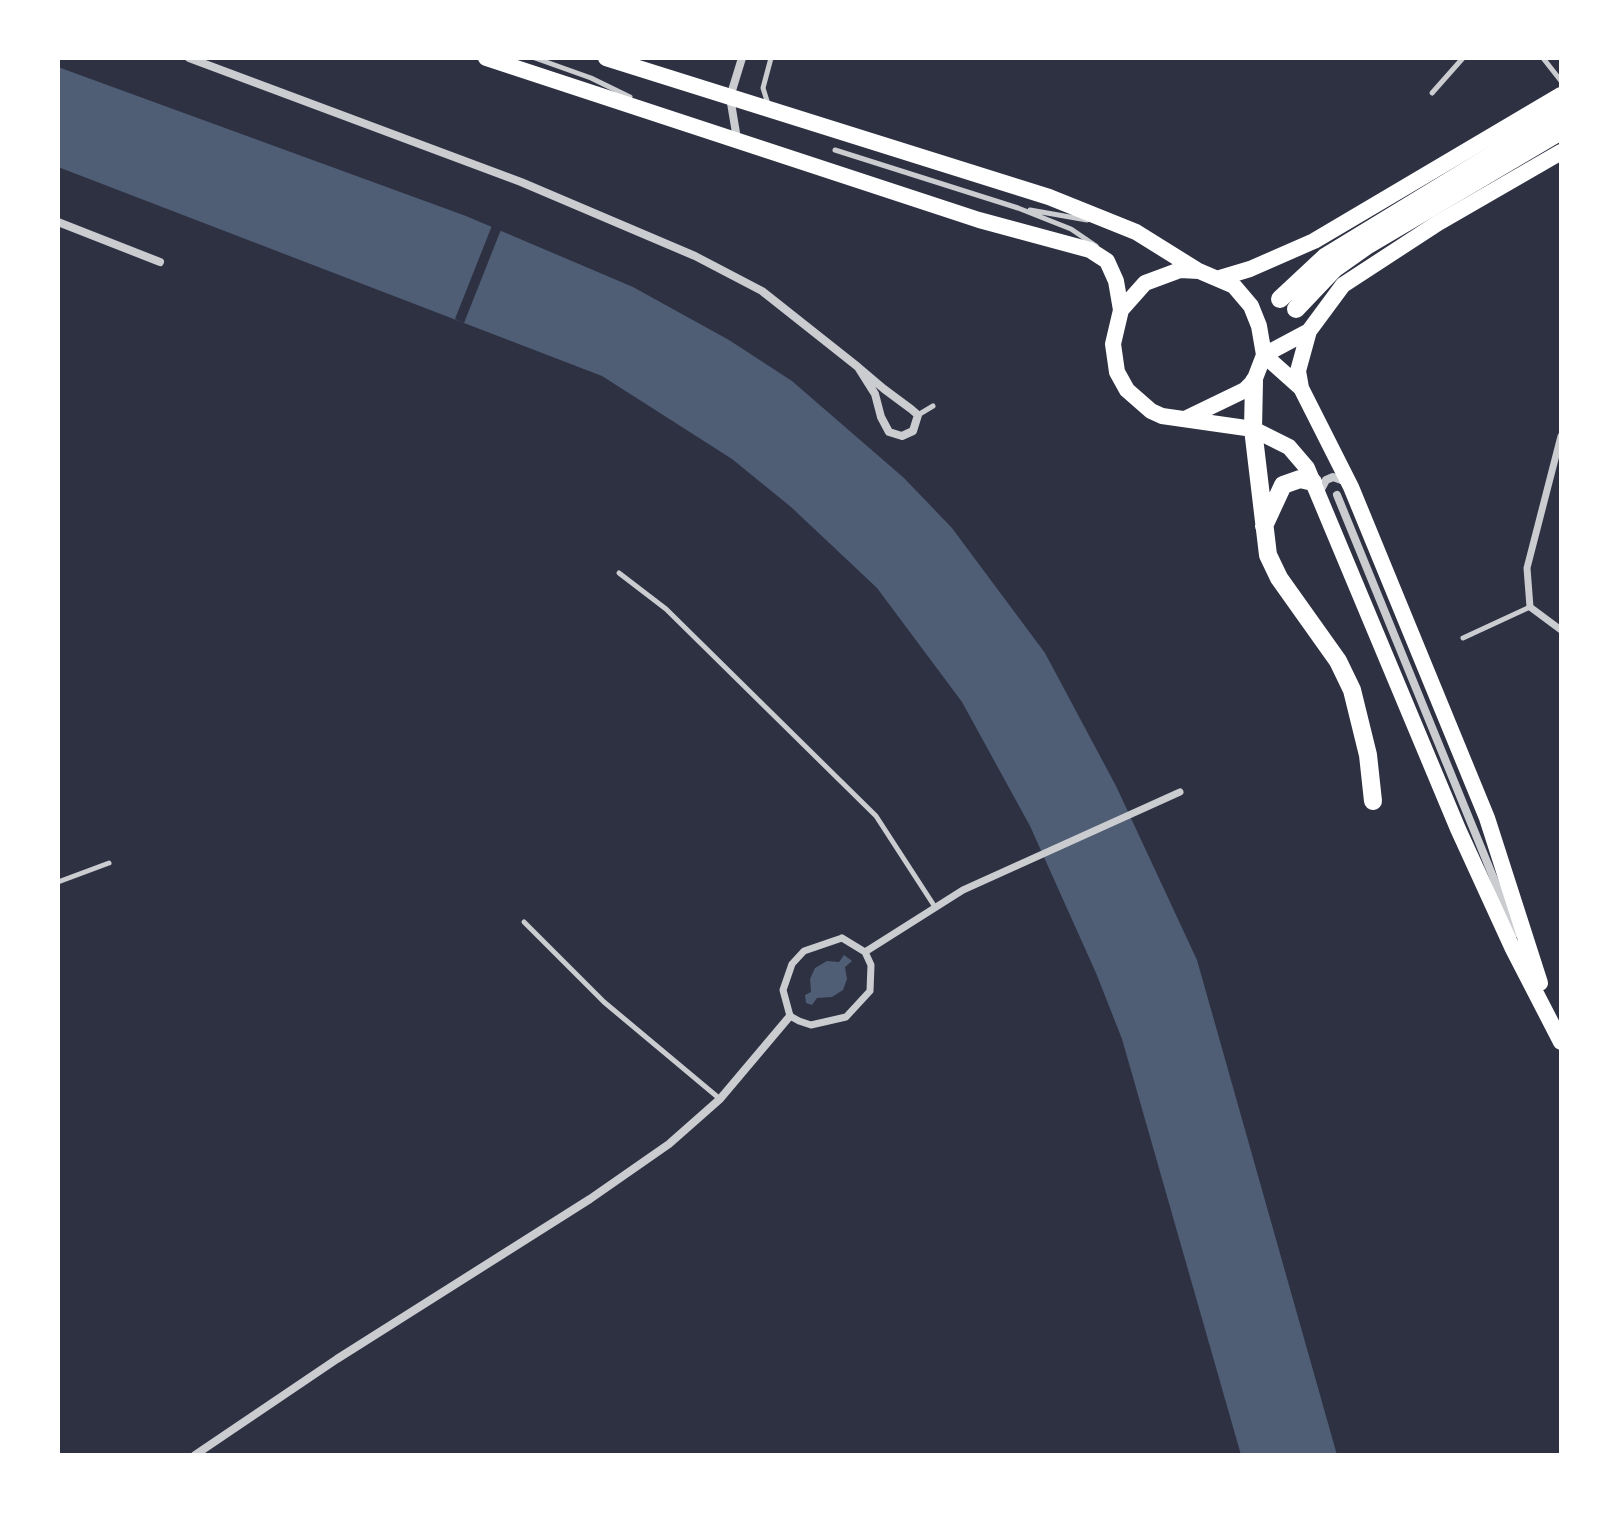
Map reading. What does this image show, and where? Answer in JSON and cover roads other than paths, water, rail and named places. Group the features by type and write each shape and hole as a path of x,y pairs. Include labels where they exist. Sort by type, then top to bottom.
{"highway":[{"path":"1561,113 1325,257 1288,304 1368,245 1561,131"},
{"path":"1254,381 1253,429 1268,555 1279,578 1338,661 1352,690 1368,755 1373,801"},
{"path":"1263,528 1283,485 1300,479 1316,488"}],"main road":[{"path":"486,58 965,216 1090,250 1107,261 1116,281 1121,310 1113,344 1117,372 1127,390 1151,411 1253,429 1289,447 1298,456 1316,488 1458,829 1512,947 1553,1023"},
{"path":"606,58 1049,197 1136,232 1199,271 1234,286 1251,306 1259,326 1264,355 1254,381 1236,396 1185,419"},
{"path":"1220,278 1250,269 1314,241 1561,95"},
{"path":"1561,152 1360,272 1329,301 1309,331 1298,371 1301,388 1344,491 1487,818 1561,1042"},
{"path":"1121,310 1145,283 1180,270 1199,271"},
{"path":"1264,355 1309,331"},
{"path":"1264,355 1301,388"}],"street":[{"path":"189,58 521,182 695,256 762,291 858,367 918,415 913,431 902,436 889,432 875,394 858,367"},
{"path":"738,140 730,97 742,58"},
{"path":"58,222 160,262"},
{"path":"1561,436 1527,568 1530,607 1561,630"},
{"path":"1316,488 1333,477 1344,491"},
{"path":"865,952 963,890 1180,792"},
{"path":"842,938 865,952 871,965 870,991 846,1017 811,1025 790,1016 783,990 792,964 804,951 842,938"},
{"path":"195,1455 337,1359 590,1199 669,1144 720,1099 790,1016"}],"lane":[{"path":"535,58 591,78 668,117"},
{"path":"770,109 763,88 771,58"},
{"path":"1432,93 1463,58"},
{"path":"1543,58 1561,81"},
{"path":"835,150 1018,208 1071,229 1094,243 1107,261"},
{"path":"1018,208 1115,225"},
{"path":"918,415 933,406"},
{"path":"619,573 666,609 876,816 935,907"},
{"path":"1463,638 1530,607"},
{"path":"58,882 109,863"},
{"path":"524,922 604,1002 720,1099"}],"water":[{"path":"58,67 466,216 633,287 729,340 792,381 904,478 952,528 1045,653 1116,786 1197,960 1337,1455 1241,1455 1122,1039 1096,973 1030,826 962,702 877,588 791,507 732,459 602,376 58,167"},
{"path":"844,955 852,961 845,967 847,979 843,990 832,997 817,998 812,1005 806,1003 805,995 811,992 810,979 815,968 827,961 839,962"}]}
